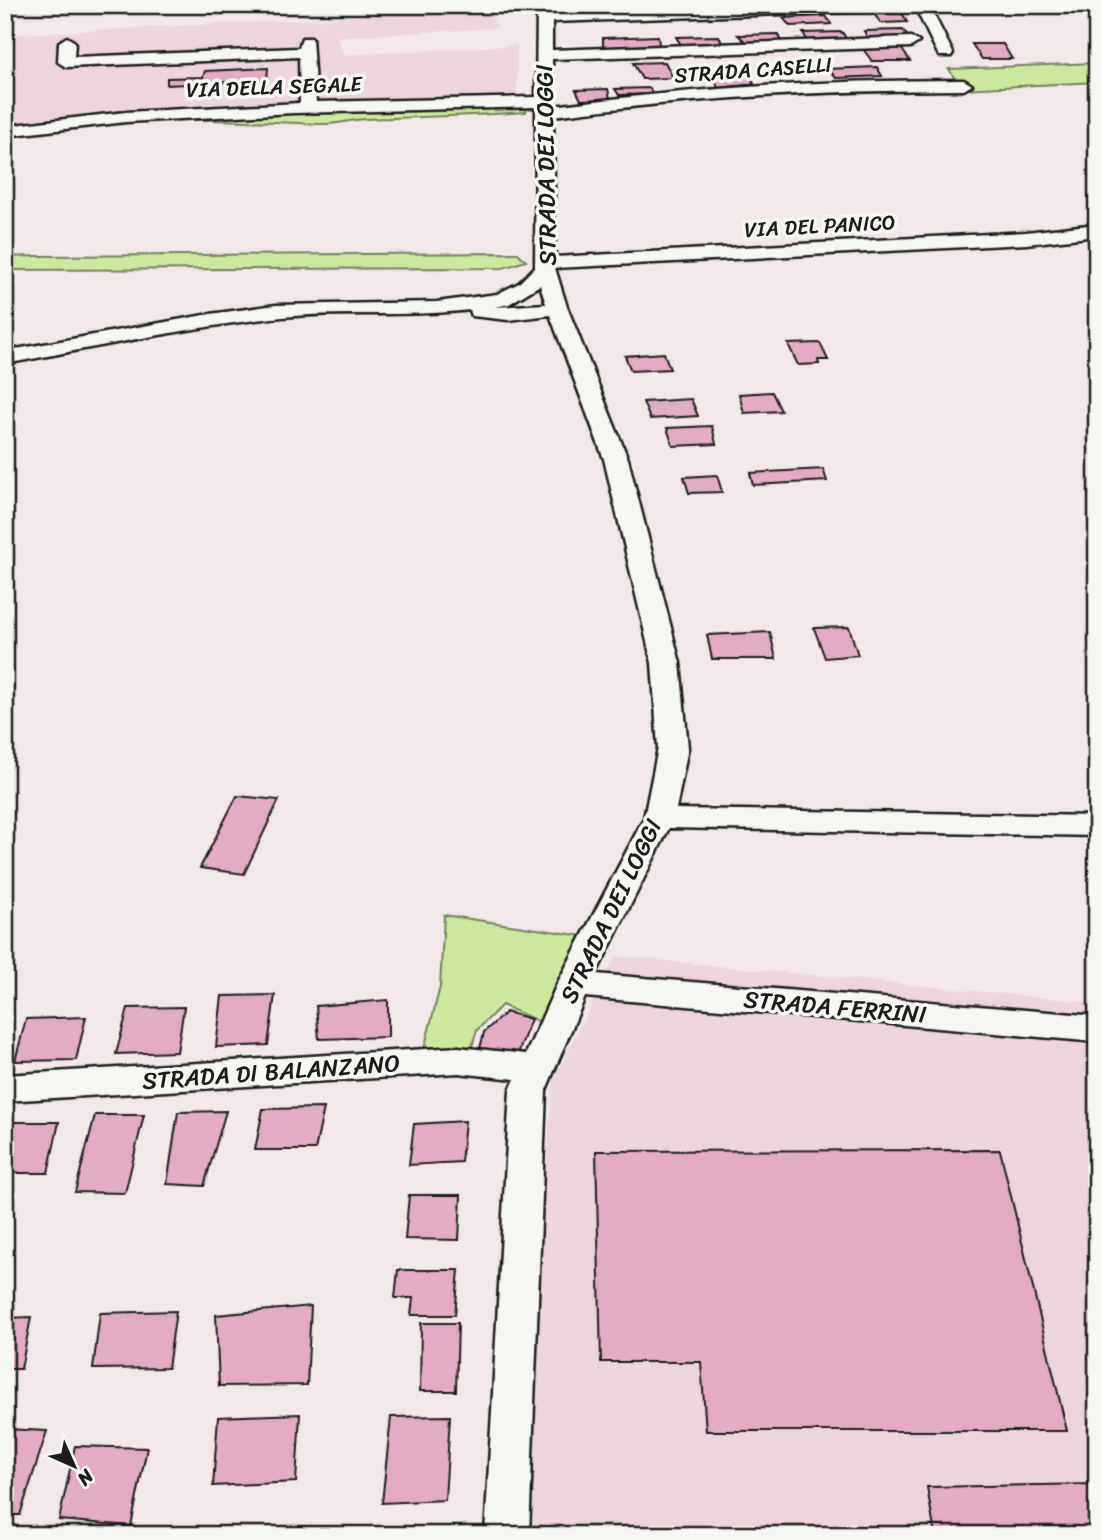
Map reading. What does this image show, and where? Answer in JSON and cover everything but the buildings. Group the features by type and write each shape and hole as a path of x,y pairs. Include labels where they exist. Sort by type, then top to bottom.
{"street":[{"path":"921,5 945,53"},
{"path":"544,12 900,6"},
{"name":"STRADA DEI LOGGI","path":"507,1535 528,1090 574,984 659,818 673,748 666,663 616,459 557,307 545,266 544,12"},
{"path":"67,42 66,62 307,46 308,107"},
{"path":"545,57 911,43"},
{"path":"545,57 757,52"},
{"name":"STRADA CASELLI","path":"545,107 764,91 879,85 964,85"},
{"name":"VIA DELLA SEGALE","path":"5,131 126,117 308,107 545,107"},
{"name":"VIA DEL PANICO","path":"545,266 1026,238 1097,230"},
{"path":"504,308 545,266"},
{"path":"5,358 210,320 276,312 504,308 534,314 557,307"},
{"path":"504,308 572,345"},
{"path":"659,818 1097,826"},
{"name":"STRADA FERRINI","path":"574,984 1097,1029"},
{"name":"STRADA DI BALANZANO","path":"5,1088 458,1060 537,1068"}],"shaded area":[{"path":"488,10 498,28 337,37 344,55 517,45 517,97 131,111 5,125 5,35"},
{"path":"616,956 1097,1003 1097,1535 517,1535 553,1081"}],"green space":[{"path":"1097,63 1097,82 961,89 949,69"},
{"path":"528,104 526,112 366,119 324,124 200,120 122,121 5,137 5,127 83,118"},
{"path":"518,253 526,261 503,268 5,270 5,257"},
{"path":"444,915 590,937 540,1022 502,1005 477,1030 470,1053 423,1053 440,987"}]}
